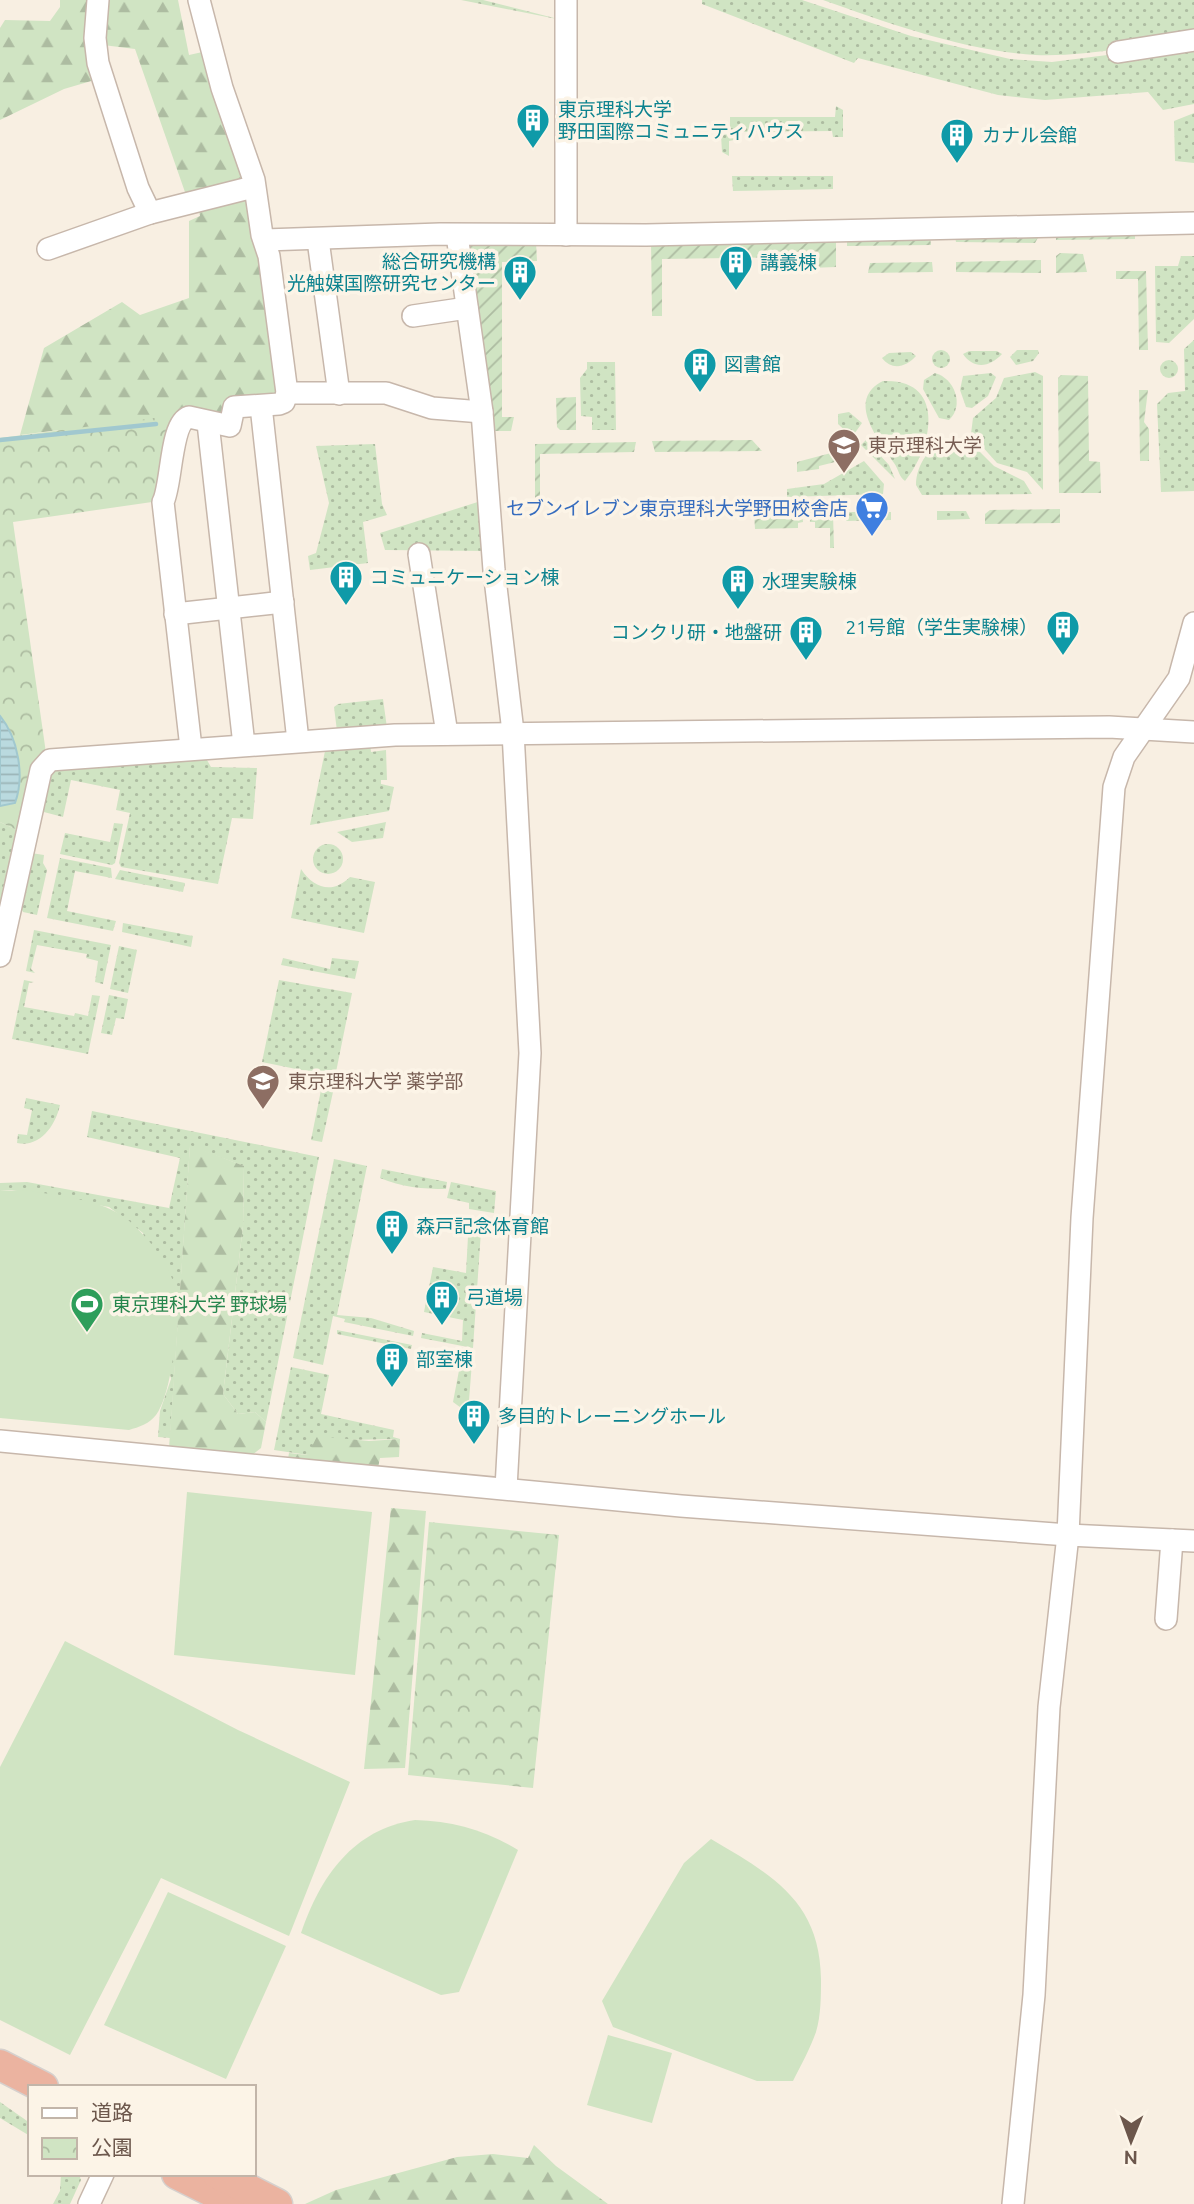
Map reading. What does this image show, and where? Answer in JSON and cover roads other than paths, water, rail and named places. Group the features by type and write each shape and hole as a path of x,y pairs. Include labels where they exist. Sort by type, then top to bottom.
{"highway":[{"path":"0,2065 39,2085"},
{"path":"0,2086 28,2100"},
{"path":"181,2176 236,2204"},
{"path":"222,2176 277,2204"}],"street":[{"path":"98,0 95,38 98,63 138,188 150,213"},
{"path":"191,748 163,502 168,492 170,466 180,423 189,417 230,426 234,407 284,402 287,393 254,180 222,88 199,0"},
{"path":"566,0 566,235"},
{"path":"1118,52 1194,40"},
{"path":"48,249 150,213 253,187"},
{"path":"265,240 1194,223"},
{"path":"457,235 482,412 494,570 513,732 530,1090 506,1488"},
{"path":"318,240 339,394"},
{"path":"413,316 467,308"},
{"path":"287,393 386,393 432,408 482,412"},
{"path":"261,405 298,741"},
{"path":"208,423 244,744"},
{"path":"419,554 447,734"},
{"path":"175,614 283,602"},
{"path":"1013,2204 1034,1995 1049,1707 1068,1535 1082,1218 1112,805 1119,769 1180,678 1194,623"},
{"path":"0,956 41,769 50,760 244,744 513,732 1020,727 1194,732"},
{"path":"0,1441 681,1506 1068,1535 1194,1541"},
{"path":"1166,1619 1172,1540"},
{"path":"89,2204 102,2176"}],"water":[{"path":"0,716 15,746 19,781 15,803 0,806"}],"waterway":[{"path":"0,440 156,424"}],"place":[{"name":"東京理科大学 野田国際コミュニティハウス","path":"533,150"},
{"name":"カナル会館","path":"957,165"},
{"name":"講義棟","path":"736,292"},
{"name":"総合研究機構 光触媒国際研究センター","path":"520,302"},
{"name":"図書館","path":"700,394"},
{"name":"東京理科大学","path":"844,475"},
{"name":"セブンイレブン東京理科大学野田校舎店","path":"872,538"},
{"name":"コミュニケーション棟","path":"346,607"},
{"name":"水理実験棟","path":"738,611"},
{"name":"21号館（学生実験棟）","path":"1063,657"},
{"name":"コンクリ研・地盤研","path":"806,662"},
{"name":"東京理科大学 薬学部","path":"263,1111"},
{"name":"森戸記念体育館","path":"392,1256"},
{"name":"弓道場","path":"442,1327"},
{"name":"東京理科大学 野球場","path":"87,1334"},
{"name":"部室棟","path":"392,1389"},
{"name":"多目的トレーニングホール","path":"474,1446"}]}
